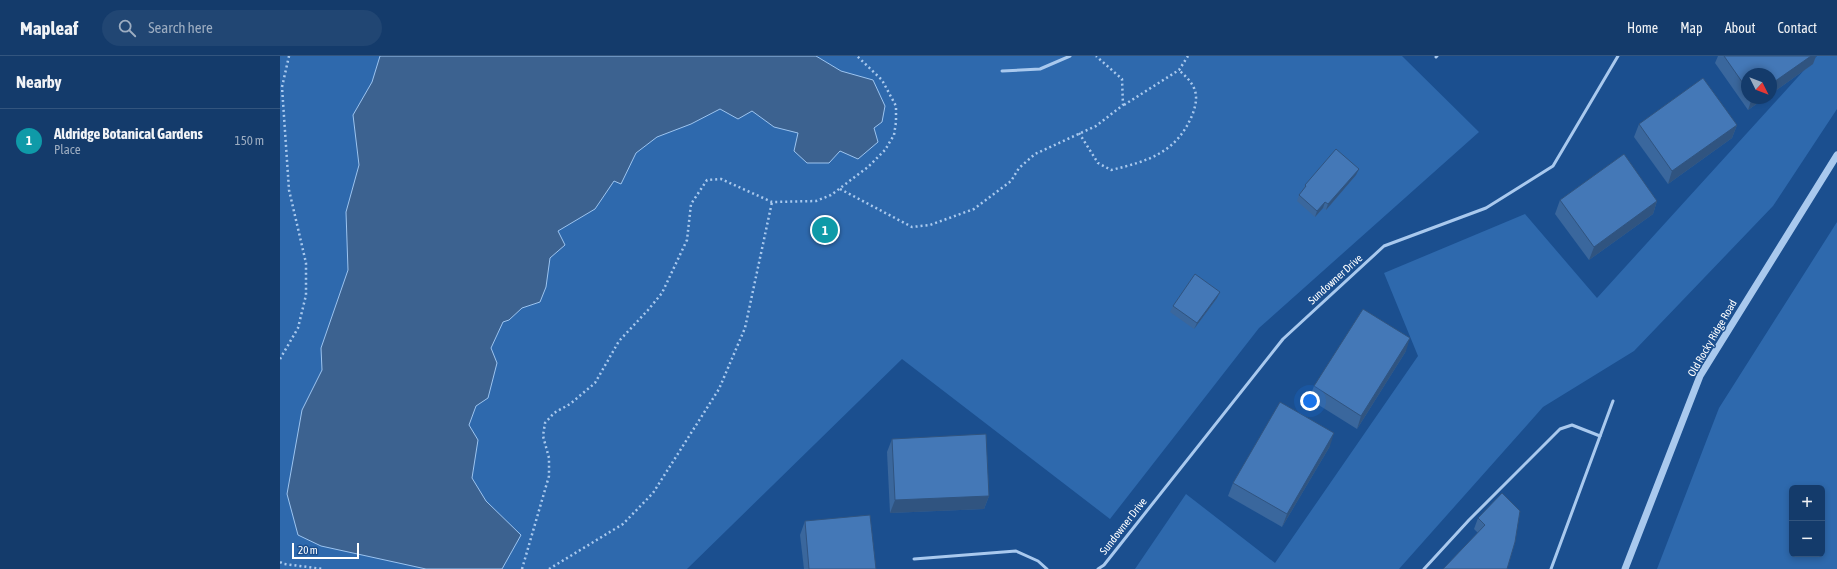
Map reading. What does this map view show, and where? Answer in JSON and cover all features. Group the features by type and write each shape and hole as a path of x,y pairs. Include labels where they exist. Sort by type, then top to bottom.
{"street":[{"name":"Old Rocky Ridge Road","path":"1625,569 1700,376 1837,155"}],"lane":[{"path":"1002,71 1040,69 1070,56"},
{"name":"Sundowner Drive","path":"1098,569 1104,565 1283,339 1384,246 1486,208 1553,166 1618,56"},
{"path":"1551,569 1612,401"},
{"path":"1424,569 1469,520 1560,429 1572,425 1600,436"},
{"path":"914,559 1016,551 1038,561 1048,569"}],"path":[{"path":"280,359 298,328 306,295 306,263 289,190 282,87 289,56"},
{"path":"522,569 549,476 549,458 543,436 545,423 554,413 570,404 595,383 619,341 662,293 687,240 691,204 707,180 721,179 772,202 816,201 831,195 840,189 868,167 885,150 894,135 896,106 882,80 856,56"},
{"path":"1096,56 1122,79 1123,105"},
{"path":"840,189 912,227 930,225 974,210 1011,181 1019,168 1035,154 1096,126 1123,105 1179,70 1188,56"},
{"path":"1079,134 1098,163 1111,170 1134,165 1155,156 1173,145 1189,122 1197,102 1194,86 1179,70"},
{"path":"549,569 623,524 653,494 719,389 744,328 772,202"},
{"path":"280,562 284,564 323,569"}],"shaded area":[{"path":"280,56 1402,56 1479,132 1259,328 1110,519 902,359 687,569 280,569"},
{"path":"380,56 816,56 841,71 873,80 885,106 882,122 874,128 878,142 858,159 840,151 829,163 807,163 794,151 798,133 774,127 752,111 738,119 720,109 691,124 657,137 636,153 621,184 614,181 595,209 558,231 565,245 550,258 546,287 540,302 522,308 509,320 503,322 491,348 497,363 488,398 476,406 469,425 478,440 472,478 486,501 521,535 502,569 426,569 321,546 298,535 287,494 302,410 322,370 321,348 348,270 346,212 359,165 353,115 372,82"},
{"path":"1817,56 1837,56 1837,109 1773,206 1634,351 1543,407 1399,569 1135,569 1186,494 1275,563 1418,356 1384,273 1525,214 1597,298 1773,104 1777,104 1777,100"},
{"path":"1837,222 1837,569 1657,569 1719,408"}],"building":[{"path":"1724,56 1811,56 1777,80 1777,68 1741,68 1741,80"},
{"path":"1703,78 1737,125 1672,171 1639,124"},
{"path":"1336,149 1359,169 1328,204 1325,202 1317,211 1299,195 1306,186 1305,185"},
{"path":"1624,154 1657,201 1594,247 1560,200"},
{"path":"1195,274 1220,292 1197,323 1173,306"},
{"path":"1363,309 1410,338 1361,416 1314,386"},
{"path":"1280,402 1334,433 1287,514 1233,483"},
{"path":"986,434 989,496 895,500 892,439"},
{"path":"1502,493 1520,511 1515,542 1507,569 1443,569 1485,525 1478,518"},
{"path":"870,515 876,569 809,569 805,521"}],"place":[{"name":"Aldridge Botanical Gardens","path":"825,230"}]}
